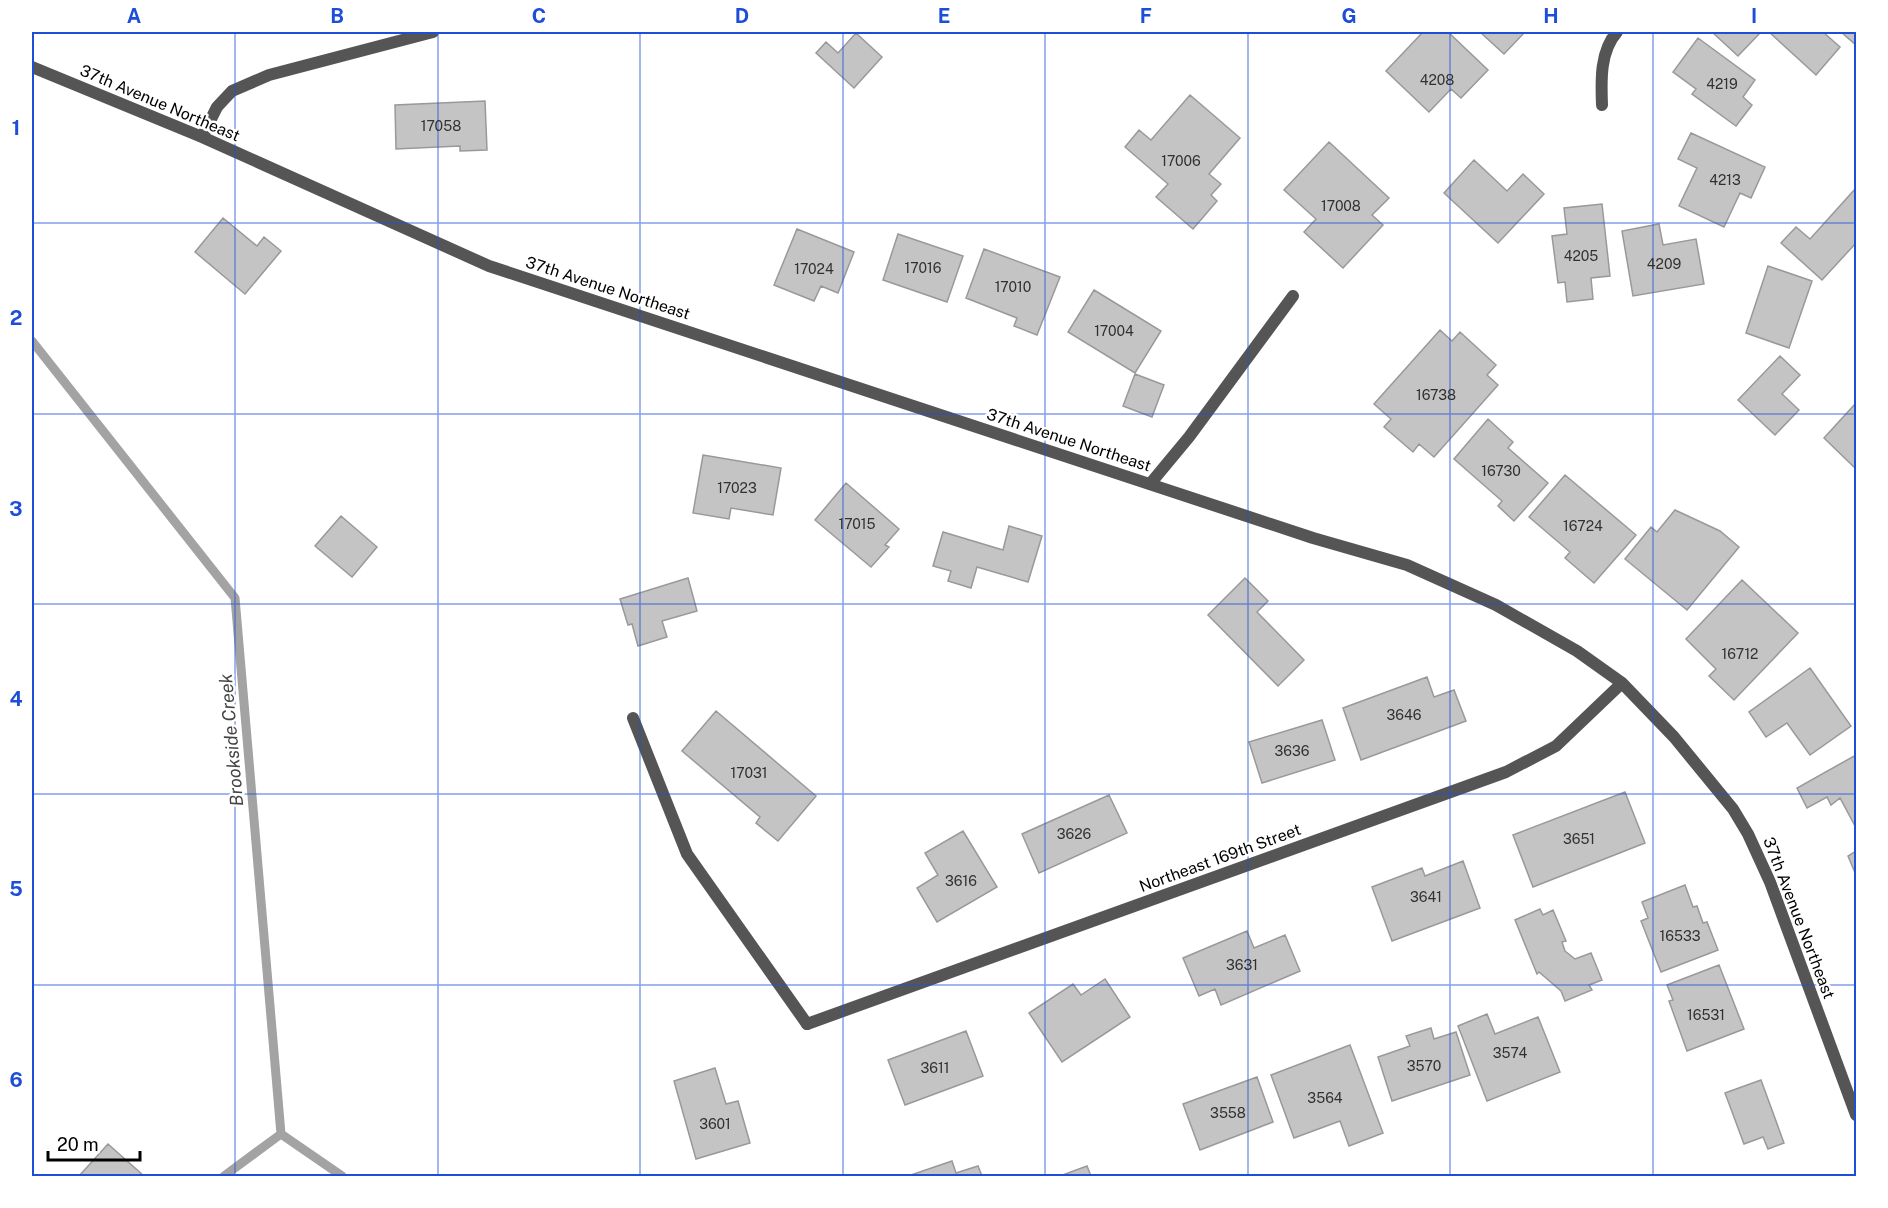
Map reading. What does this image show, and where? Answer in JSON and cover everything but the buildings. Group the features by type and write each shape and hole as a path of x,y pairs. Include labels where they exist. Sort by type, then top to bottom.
{"street":[{"path":"202,137 217,107 232,91 269,75 433,32"},
{"path":"1602,105 1602,68 1611,39 1617,32"},
{"name":"37th Avenue Northeast","path":"32,67 202,137 489,266 1302,534 1407,565 1496,605 1577,651 1622,683 1674,737 1733,809 1749,834 1770,882 1857,1115"},
{"path":"1150,484 1189,437 1293,296"},
{"name":"Northeast 169th Street","path":"633,717 687,854 807,1024 1506,772 1556,746 1622,683"}],"waterway":[{"name":"Brookside Creek","path":"32,341 235,598 281,1134 224,1176"},
{"path":"281,1134 342,1176"}]}
